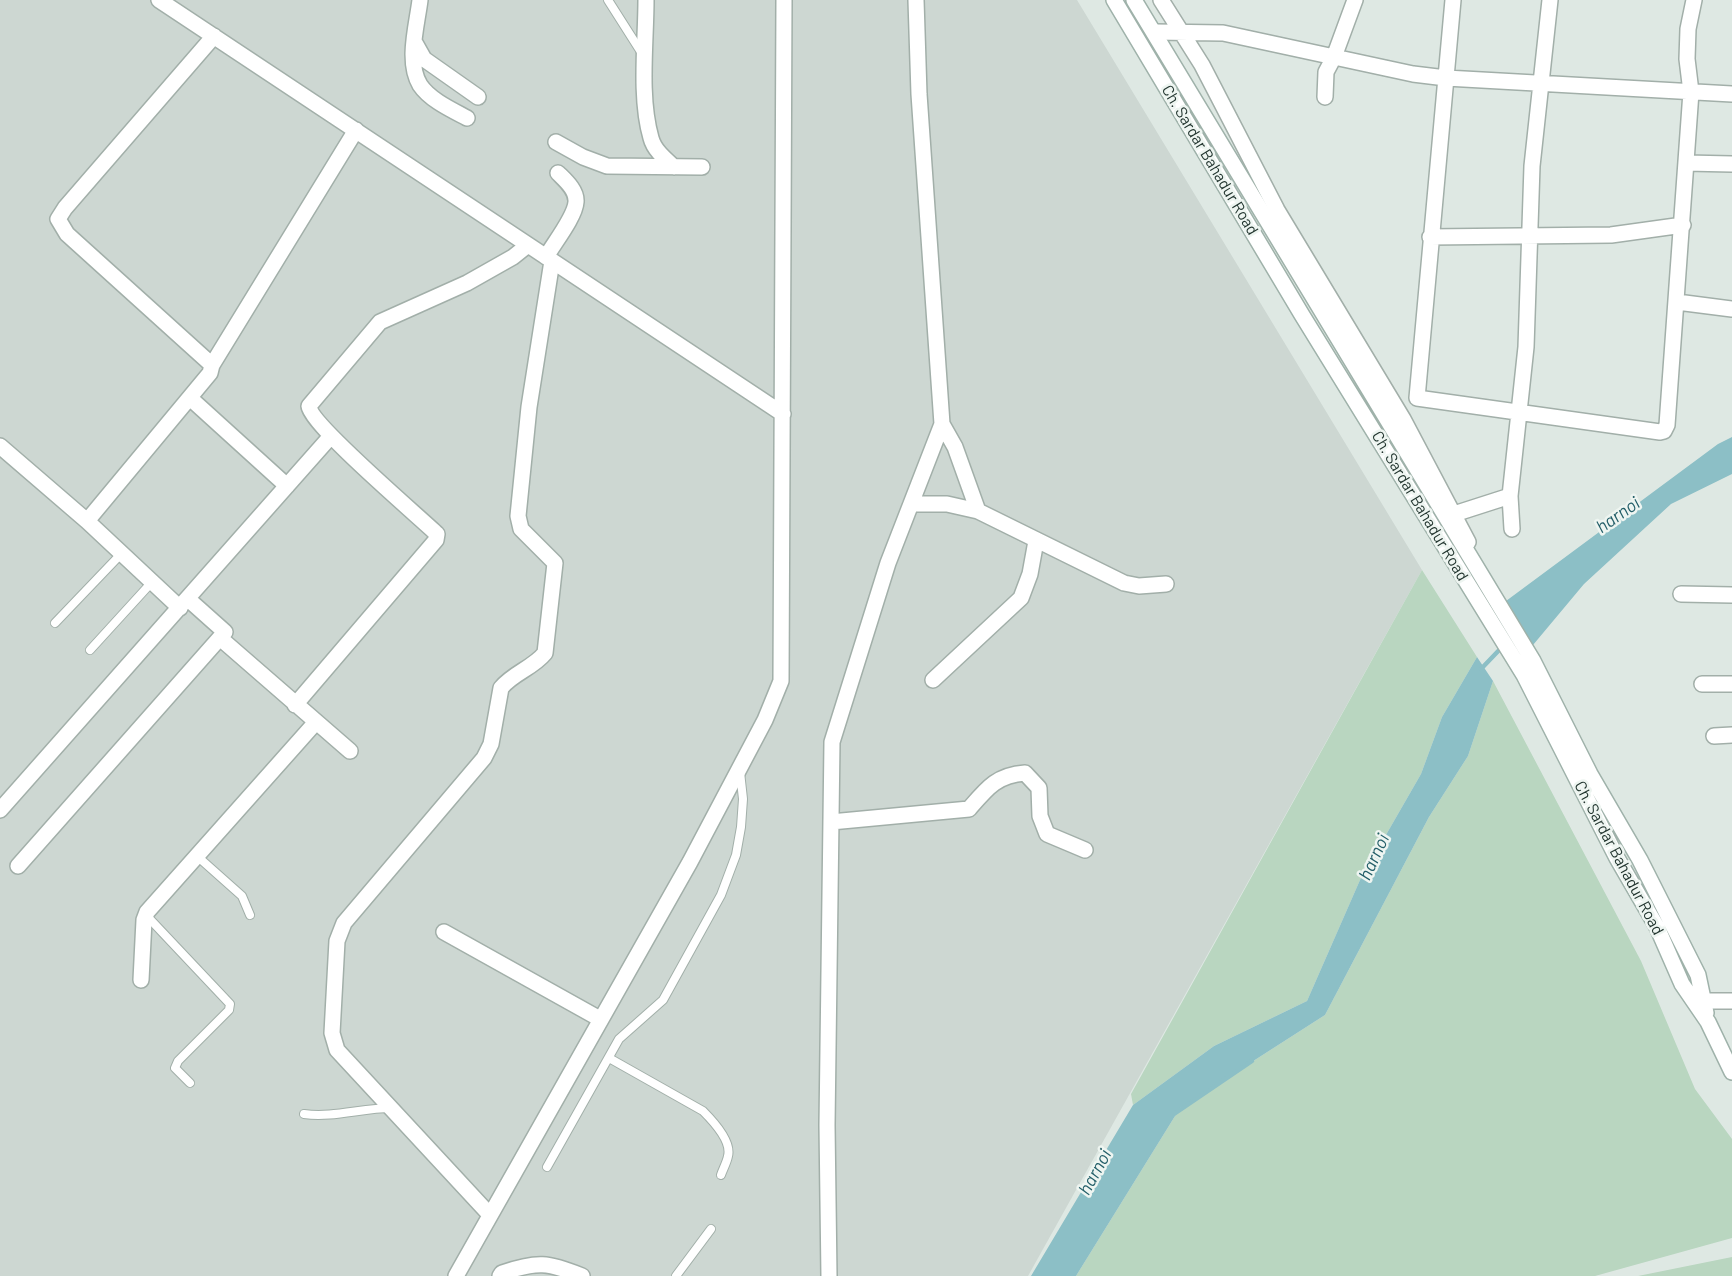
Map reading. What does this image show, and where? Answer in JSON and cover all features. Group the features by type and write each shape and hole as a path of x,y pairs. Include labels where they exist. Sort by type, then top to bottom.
{"street":[{"path":"159,0 783,414"},
{"path":"420,0 414,43 414,68 420,85 445,107 467,118"},
{"path":"646,0 645,104 651,138 657,149 674,167"},
{"path":"456,1276 690,862 771,708 780,681 784,0"},
{"path":"829,1276 827,1125 832,742 888,563 942,424 918,94 916,0"},
{"name":"Ch. Sardar Bahadur Road","path":"1114,0 1302,314 1524,675 1618,858 1658,928 1682,984 1708,1022 1732,1072"},
{"name":"Ch. Sardar Bahadur Road","path":"1134,0 1533,661 1590,774 1640,860 1698,975 1708,1022"},
{"path":"1161,0 1178,31 1202,65 1277,210 1403,419 1454,514 1489,586"},
{"path":"1325,97 1326,72 1334,57 1356,0"},
{"path":"1403,419 1417,398 1430,237 1453,0"},
{"path":"1512,529 1510,496 1526,347 1532,166 1550,0"},
{"path":"1417,398 1664,431 1667,425 1683,226 1691,92 1687,59 1688,29 1694,0"},
{"path":"1155,32 1222,33 1446,78 1732,94"},
{"path":"212,365 67,234 58,219 65,208 214,36"},
{"path":"414,43 424,59 478,97"},
{"path":"86,521 210,373 212,365 356,130"},
{"path":"556,142 583,158 607,166 702,167"},
{"path":"1686,162 1732,164"},
{"path":"490,1215 393,1108 337,1050 332,1033 337,941 344,924 484,758 491,744 501,688 507,680 539,661 545,652 555,563 550,555 530,540 521,529 518,516 529,407 549,259 576,202 572,188 558,172"},
{"path":"1430,237 1610,235 1683,226"},
{"path":"295,705 436,540 437,534 331,436 310,412 309,406 380,322 467,283 513,257 528,245"},
{"path":"1677,302 1732,309"},
{"path":"190,398 287,486"},
{"path":"942,424 955,446 978,511"},
{"path":"0,810 331,436"},
{"path":"0,446 122,553 152,582 224,629 225,632 18,866"},
{"path":"1454,514 1510,496"},
{"path":"911,504 947,504 978,511 1124,583 1139,586 1166,584"},
{"path":"933,680 1020,598 1030,574 1036,541"},
{"path":"1680,594 1732,595"},
{"path":"220,638 350,751"},
{"path":"1702,684 1732,684"},
{"path":"141,980 146,915 316,722"},
{"path":"1714,736 1732,735"},
{"path":"831,822 969,809 984,791 1007,774 1025,773 1039,788 1040,816 1047,834 1085,850"},
{"path":"444,932 600,1019"},
{"path":"1704,1001 1732,1001"},
{"path":"500,1276 502,1272 530,1264 559,1267 582,1276"}],"lane":[{"path":"608,0 646,60"},
{"path":"55,623 122,553"},
{"path":"90,650 152,582"},
{"path":"547,1167 620,1039 663,1000 721,895 736,855 741,826 743,799 739,768"},
{"path":"197,856 242,896 250,914"},
{"path":"146,915 230,1004 229,1010 178,1061 175,1068 190,1082"},
{"path":"609,1058 703,1112 714,1123 727,1146 729,1154 721,1175"},
{"path":"304,1114 332,1114 368,1108 393,1108"},
{"path":"676,1276 711,1229"}],"shaded area":[{"path":"0,0 1077,0 1422,570 1028,1276 0,1276"}],"green space":[{"path":"1422,570 1477,657 1442,717 1421,774 1360,880 1307,1001 1214,1046 1133,1105 1131,1094"},
{"path":"1493,681 1641,961 1695,1089 1732,1139 1732,1238 1595,1276 1076,1276 1180,1108 1325,1015 1429,817 1468,756"},
{"path":"1732,1257 1732,1276 1638,1276"}],"water":[{"path":"1732,437 1732,474 1671,504 1584,584 1533,645 1506,601 1718,444"},
{"path":"1477,657 1493,681 1468,756 1429,817 1325,1015 1180,1108 1076,1276 1031,1276 1133,1105 1214,1046 1307,1001 1360,880 1421,774 1442,717"}],"waterway":[{"name":"harnoi","path":"1481,669 1503,646"},
{"name":"harnoi","path":"1174,1114 1252,1061"}]}
